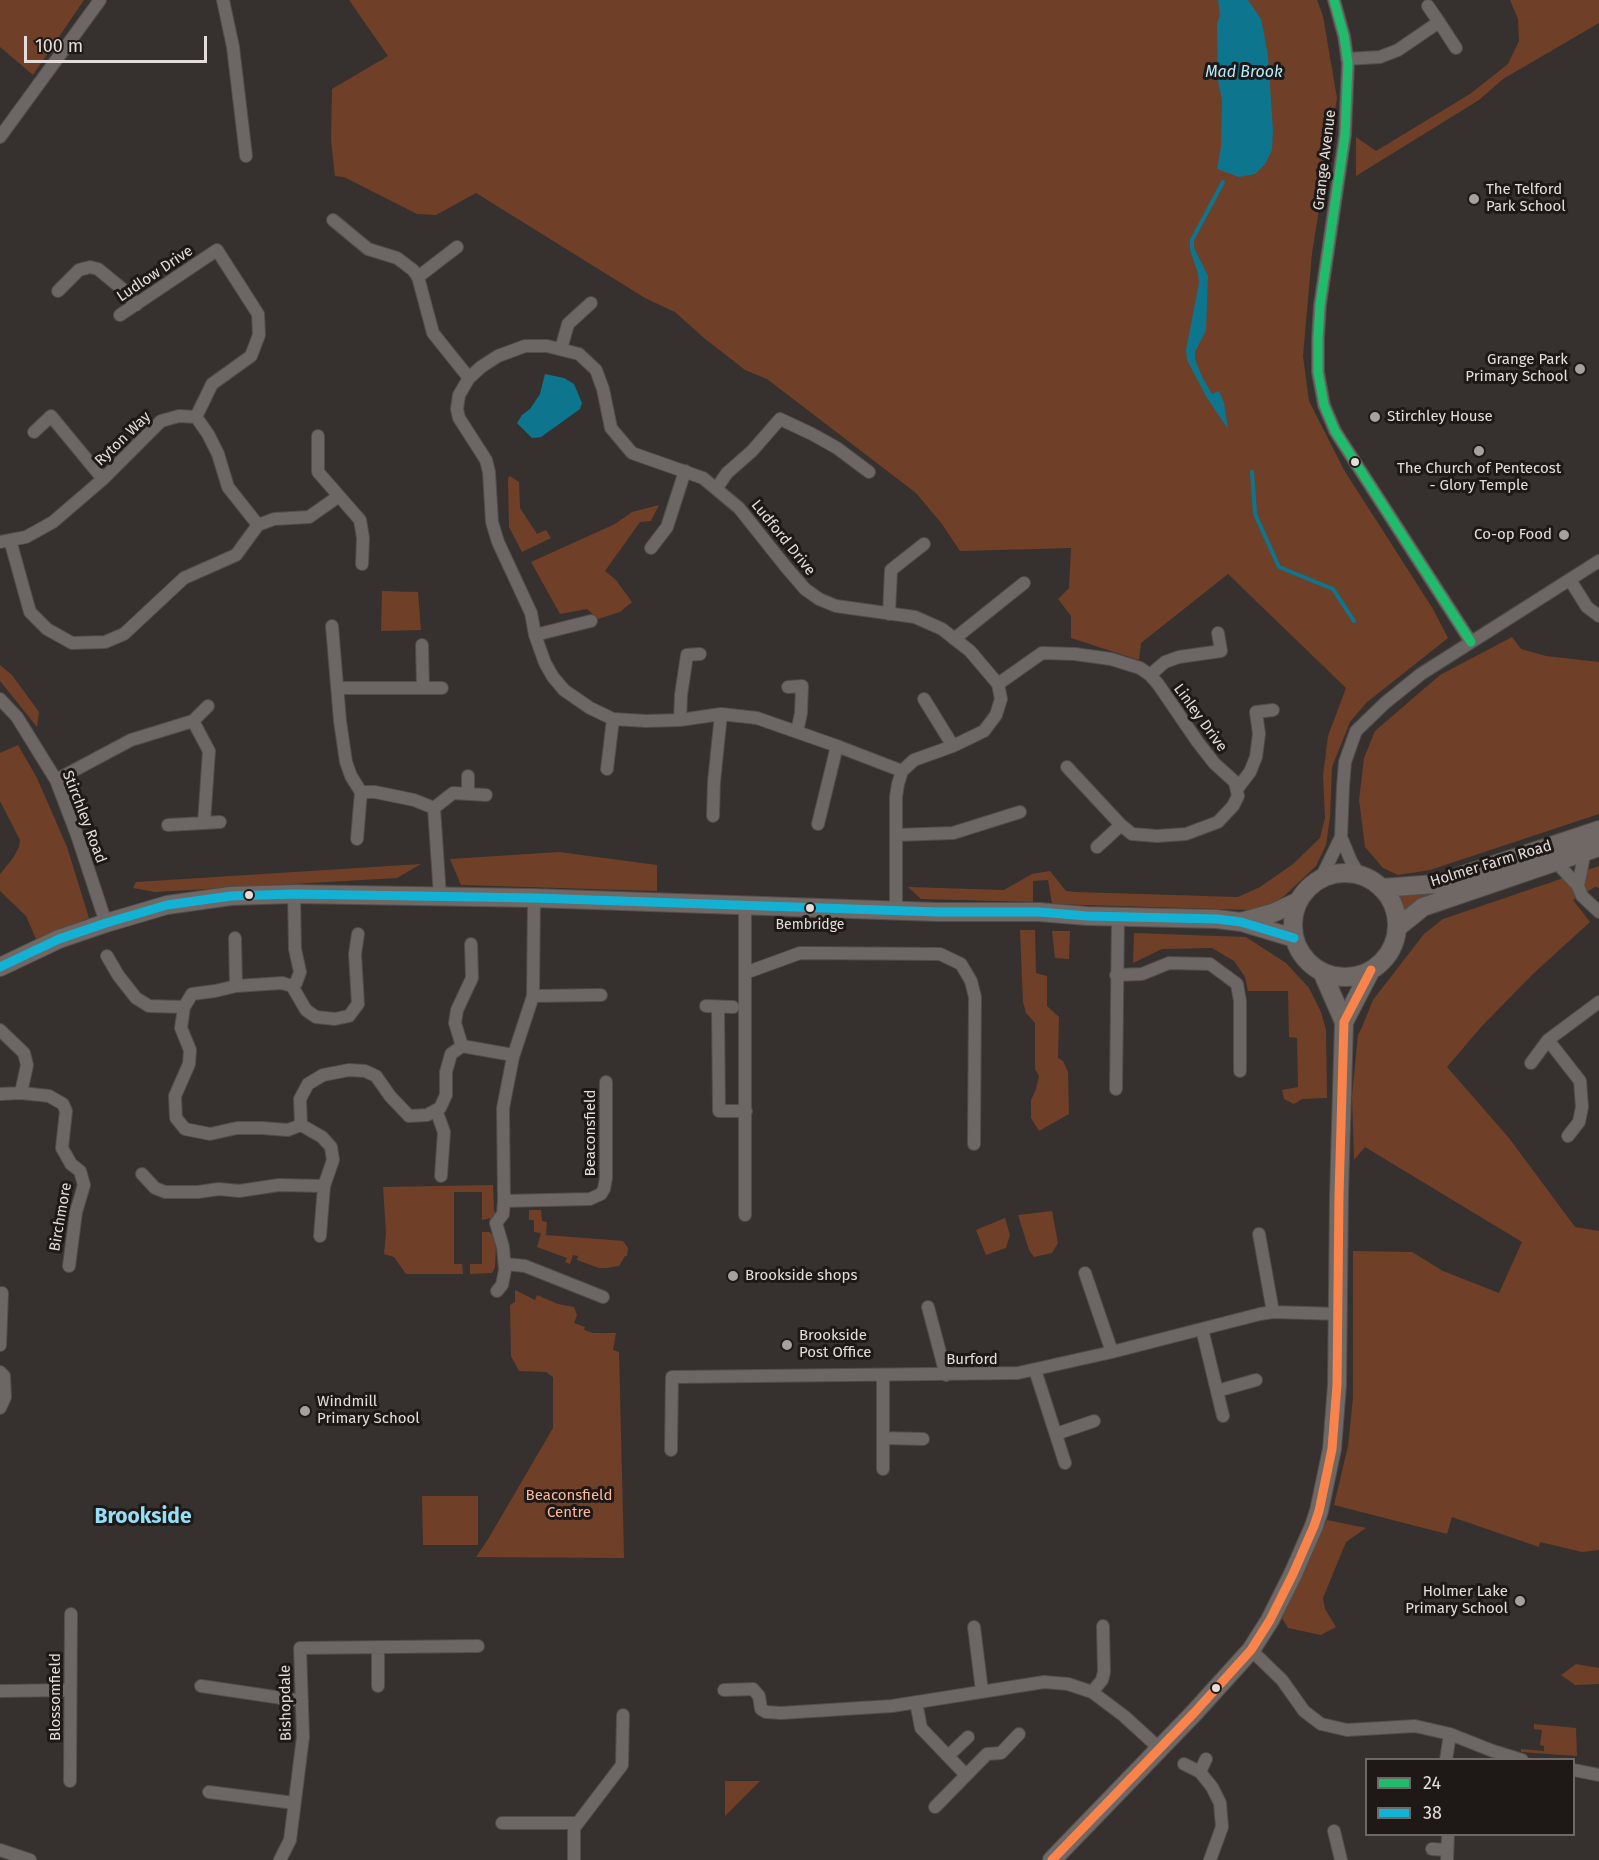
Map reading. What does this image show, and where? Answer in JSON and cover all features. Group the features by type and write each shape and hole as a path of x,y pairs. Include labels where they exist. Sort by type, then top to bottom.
{"street":[{"path":"0,137 100,0"},
{"path":"222,0 233,47 246,156"},
{"name":"Grange Avenue","path":"1334,0 1344,36 1347,59 1346,135 1320,305 1318,372 1324,405 1335,431 1471,642"},
{"path":"1428,6 1456,48"},
{"path":"1347,59 1380,57 1398,50 1438,22"},
{"path":"333,220 368,249 397,258 413,270 418,277 433,333 469,378"},
{"path":"418,277 456,247"},
{"name":"Ludlow Drive","path":"120,315 217,250 258,314 259,335 251,356 212,384 196,417"},
{"path":"58,291 79,270 90,267 98,269 126,292 136,305"},
{"path":"561,349 568,324 591,303"},
{"name":"Ludford Drive","path":"903,771 757,718 721,714 646,722 614,719 590,708 564,690 545,663 535,635 531,613 498,542 492,522 489,472 486,460 464,428 457,409 459,395 469,378 498,356 525,346 547,346 579,354 596,370 603,389 611,428 632,453 703,478 740,508 805,589 819,599 836,606 915,617 942,629 970,651 998,684"},
{"path":"34,432 51,416 103,479"},
{"name":"Ryton Way","path":"5,541 26,537 53,522 103,479 161,421 179,416 196,417"},
{"path":"196,417 219,454 228,487 258,525"},
{"path":"716,489 727,473 752,451 780,419 837,448 869,472"},
{"path":"318,436 318,471 360,520 363,538 362,564"},
{"path":"651,548 667,527 685,471"},
{"path":"5,541 30,612 47,629 72,644 105,642 124,634 184,578 236,555 258,525 274,519 309,517 339,496"},
{"path":"889,614 891,570 924,544"},
{"path":"1320,880 1341,837 1346,762 1356,731 1385,702 1412,681 1599,561"},
{"path":"1569,580 1587,608 1599,616"},
{"path":"954,639 1024,583"},
{"path":"535,635 591,621"},
{"path":"332,626 346,762 361,792 357,839"},
{"path":"1150,675 1165,662 1179,657 1221,651 1218,633"},
{"path":"423,645 423,688"},
{"path":"680,720 682,683 689,653"},
{"name":"Linley Drive","path":"998,684 1042,653 1111,658 1140,668 1150,675 1197,741 1214,763 1235,782 1237,789"},
{"path":"797,732 801,713 801,673"},
{"path":"896,909 896,796 903,771 914,760 953,746 984,731 996,715 1001,699 998,684"},
{"path":"788,687 802,686"},
{"path":"338,688 442,688"},
{"name":"Stirchley Road","path":"0,699 17,717 56,780 106,922"},
{"path":"924,699 953,746"},
{"path":"56,780 131,740 193,721 208,706"},
{"path":"1067,767 1132,834 1157,836 1186,834 1218,822 1233,806 1238,796 1237,789 1257,758 1259,735 1257,712 1273,710"},
{"path":"713,816 721,714"},
{"path":"607,770 614,719"},
{"path":"193,721 209,751 204,823"},
{"path":"818,824 837,746"},
{"path":"468,776 468,794"},
{"path":"361,792 375,792 414,800 434,808"},
{"path":"434,808 453,793 486,795"},
{"path":"434,808 440,896"},
{"path":"896,835 953,833 1020,812"},
{"path":"168,825 220,822"},
{"path":"1097,847 1121,825"},
{"name":"Holmer Farm Road","path":"1382,888 1436,884 1599,830"},
{"path":"1341,837 1360,876"},
{"path":"1578,886 1592,849"},
{"name":"Holmer Farm Road","path":"1397,928 1423,907 1592,849"},
{"path":"1555,861 1578,886 1582,896 1597,911"},
{"path":"1347,873 1360,876 1382,888 1393,907 1397,928 1393,945 1384,959 1371,970 1356,976 1339,977 1322,972 1305,958 1294,938 1294,916 1299,901 1310,886 1320,880 1347,873"},
{"path":"292,986 296,983 300,972 295,949 294,894"},
{"path":"0,967 59,939 106,922 167,905 231,896 294,894 534,898 1216,919 1241,922 1294,938"},
{"path":"497,1291 502,1285 505,1264 496,1223 501,1220 504,1201 502,1108 513,1057 532,996 534,898"},
{"path":"1241,922 1273,913 1299,901"},
{"path":"745,905 745,1215"},
{"path":"1116,1089 1118,917"},
{"path":"301,1125 288,1130 237,1128 210,1134 185,1129 176,1118 175,1096 189,1064 190,1050 181,1028 184,1007 192,994 236,986 282,983 292,986 306,1010 316,1017 335,1019 349,1016 358,1004 355,954 358,934"},
{"path":"235,938 236,986"},
{"path":"462,1046 455,1023 457,1010 472,978 471,944"},
{"path":"745,973 800,953 940,954 961,964 971,981 975,997 974,1144"},
{"path":"107,956 136,998 149,1006 184,1007"},
{"path":"1116,975 1143,974 1169,963 1210,964 1237,984 1240,1001 1240,1071"},
{"path":"1061,1857 1251,1650 1270,1620 1314,1526 1332,1449 1337,1385 1344,1022 1371,970"},
{"path":"1322,972 1344,1022"},
{"path":"532,996 601,995"},
{"path":"1531,1063 1548,1040 1599,1002"},
{"path":"733,1007 712,1006 719,1111 746,1111"},
{"path":"0,1030 24,1053 27,1065 21,1093"},
{"path":"1548,1040 1580,1082 1582,1107 1579,1122 1568,1136"},
{"path":"301,1125 300,1099 308,1084 323,1075 349,1070 365,1071 376,1076 390,1096 409,1116 427,1115 440,1108 446,1095 446,1072 451,1054 462,1046 513,1057"},
{"name":"Beaconsfield","path":"504,1201 590,1199 601,1194 606,1178 606,1082"},
{"name":"Birchmore","path":"0,1094 21,1093 49,1096 63,1104 66,1111 62,1148 71,1164 80,1171 84,1185 76,1207 69,1266"},
{"path":"436,1110 444,1132 441,1176"},
{"path":"301,1125 322,1137 331,1147 333,1160 324,1186 321,1236"},
{"path":"142,1174 155,1188 165,1192 198,1192 219,1189 239,1191 279,1185 324,1186"},
{"path":"1259,1234 1273,1312"},
{"path":"505,1264 525,1266 603,1297"},
{"path":"1085,1273 1112,1352"},
{"path":"0,1345 2,1293"},
{"path":"928,1307 946,1375"},
{"name":"Burford","path":"671,1450 672,1377 1005,1374 1035,1370 1273,1312 1338,1314"},
{"path":"1202,1329 1223,1416"},
{"path":"1035,1370 1065,1463"},
{"path":"0,1372 4,1376 5,1396 0,1408"},
{"path":"883,1375 883,1469"},
{"path":"1216,1391 1256,1380"},
{"path":"1056,1434 1094,1421"},
{"path":"884,1438 923,1439"},
{"name":"Blossomfield","path":"70,1781 71,1614"},
{"path":"1092,1692 1102,1680 1104,1672 1103,1626"},
{"path":"974,1627 982,1691"},
{"name":"Bishopdale","path":"280,1860 290,1840 303,1737 300,1648 478,1646"},
{"path":"378,1647 378,1686"},
{"path":"1251,1650 1282,1680 1304,1711 1322,1724 1347,1730 1415,1726 1450,1734 1516,1758"},
{"path":"724,1690 753,1689 759,1696 761,1709 766,1712 843,1710 916,1702 1044,1682 1068,1684 1092,1692 1124,1716 1160,1749"},
{"path":"201,1686 302,1701"},
{"path":"0,1691 70,1690"},
{"path":"916,1702 921,1728 966,1775"},
{"path":"574,1860 574,1828 622,1765 623,1715"},
{"path":"934,1807 987,1754 1001,1753 1019,1734"},
{"path":"1446,1758 1450,1734"},
{"path":"948,1756 968,1737"},
{"path":"1200,1772 1206,1759"},
{"path":"1184,1764 1200,1772 1212,1787 1220,1803 1222,1817 1218,1841 1210,1860"},
{"path":"1575,1770 1599,1775"},
{"path":"209,1792 294,1803"},
{"path":"502,1822 577,1823"},
{"path":"1334,1832 1341,1860"},
{"path":"1432,1849 1447,1855 1448,1836"},
{"path":"0,1850 30,1860"}],"green space":[{"path":"0,0 84,0 33,75 0,47"},
{"path":"349,0 1317,0 1323,16 1337,98 1312,253 1303,356 1309,401 1344,470 1433,609 1448,638 1366,703 1350,722 1332,767 1330,817 1326,845 1316,866 1283,897 1265,908 1252,910 1052,904 1048,880 1033,881 1033,902 921,899 908,887 1004,890 1032,874 1050,871 1066,891 1076,892 1238,897 1260,887 1293,864 1320,838 1325,818 1323,776 1328,736 1346,688 1228,574 1141,643 1139,660 1071,638 1071,616 1058,599 1069,588 1071,548 960,551 942,524 916,493 767,379 745,370 675,312 645,298 476,193 436,215 417,214 344,177 335,176 331,140 332,89 388,56"},
{"path":"1510,0 1599,0 1599,23 1503,79 1479,100 1356,176 1356,137 1376,151 1470,94 1508,64 1519,41 1518,19"},
{"path":"510,476 519,482 520,508 537,534 546,530 551,538 522,552 509,527 508,478"},
{"path":"659,505 651,521 640,522 605,571 616,580 632,602 620,612 598,619 587,609 560,614 531,562 615,524 632,512"},
{"path":"382,591 418,592 421,630 381,631"},
{"path":"1512,637 1521,649 1546,656 1599,662 1599,814 1430,870 1398,875 1383,868 1365,847 1359,800 1364,758 1375,731 1440,675"},
{"path":"0,665 12,675 39,712 37,727 0,681"},
{"path":"18,745 37,778 67,847 89,918 36,939 26,916 0,891 0,874 13,858 20,840 0,801 0,753"},
{"path":"1599,834 1403,916 1394,895"},
{"path":"559,852 657,865 657,891 461,885 450,859"},
{"path":"421,864 397,878 155,892 133,888 136,882"},
{"path":"1599,866 1599,888 1595,887 1573,900 1590,922 1533,974 1482,1026 1447,1067 1509,1138 1575,1227 1599,1231 1599,1550 1582,1552 1540,1542 1539,1547 1452,1517 1447,1534 1334,1505 1348,1446 1353,1398 1353,1251 1412,1252 1443,1271 1499,1293 1522,1242 1365,1147 1354,1160 1352,1096 1358,1035 1373,1000 1424,934 1443,919"},
{"path":"1020,930 1035,930 1036,973 1047,976 1047,1006 1059,1017 1058,1058 1063,1061 1068,1072 1069,1114 1039,1131 1031,1118 1031,1100 1039,1076 1035,1069 1035,1023 1026,1013 1023,1002"},
{"path":"1052,931 1070,931 1069,959 1055,958"},
{"path":"1134,933 1246,937 1286,963 1309,988 1321,1012 1326,1030 1327,1098 1302,1099 1294,1104 1284,1099 1282,1090 1298,1087 1297,1038 1289,1037 1288,991 1248,991 1245,977 1234,961 1212,948 1162,949 1133,963"},
{"path":"493,1185 496,1213 491,1218 482,1220 482,1192 454,1192 454,1264 462,1264 463,1274 406,1274 394,1257 384,1254 386,1233 383,1187"},
{"path":"529,1210 541,1210 542,1221 547,1222 546,1235 623,1241 628,1248 627,1256 619,1266 606,1268 599,1268 577,1260 578,1256 573,1255 570,1264 565,1262 567,1258 537,1247 541,1233 534,1232 534,1220 529,1220"},
{"path":"1052,1211 1058,1243 1052,1253 1034,1257 1029,1250 1018,1215"},
{"path":"1005,1218 1010,1235 1006,1248 986,1255 976,1230"},
{"path":"482,1232 489,1232 493,1235 496,1244 495,1267 492,1273 470,1274 470,1264 482,1264"},
{"name":"Beaconsfield Centre","path":"515,1290 535,1300 537,1295 558,1304 574,1307 577,1315 574,1323 585,1327 584,1330 593,1333 616,1333 613,1350 619,1352 624,1558 476,1557 553,1428 553,1377 546,1372 519,1371 511,1356 510,1305 515,1302"},
{"path":"422,1496 478,1496 478,1545 423,1545"},
{"path":"1327,1520 1366,1528 1346,1542 1323,1598 1325,1609 1336,1627 1321,1635 1288,1628 1282,1618"},
{"path":"1576,1664 1599,1668 1599,1684 1575,1685 1561,1675"},
{"path":"1534,1724 1576,1728 1577,1756 1521,1752 1521,1749 1544,1751 1544,1746 1540,1745 1542,1730 1534,1729"},
{"path":"725,1781 760,1781 725,1816"}],"water":[{"name":"Mad Brook","path":"1218,0 1248,0 1261,19 1268,56 1273,131 1272,150 1265,164 1255,174 1239,177 1217,169 1221,147 1222,100 1218,81 1217,24 1220,15"},
{"path":"1194,248 1208,276 1206,330 1195,352 1195,359 1212,394 1219,391 1224,403 1228,429 1207,398 1187,360 1186,350 1199,283 1190,250"},
{"path":"545,374 564,378 574,384 582,403 580,409 541,437 532,438 517,423 540,394"}],"waterway":[{"path":"1192,249 1192,240 1223,182"},
{"path":"1252,472 1255,514 1279,567 1333,589 1354,621"}],"transit line":[{"name":"24","path":"1334,0 1344,36 1348,63 1345,135 1320,305 1318,372 1324,405 1335,431 1471,642"},
{"name":"38","path":"0,967 59,939 167,905 231,896 294,894 534,898 1217,919 1241,922 1294,938"},
{"path":"1052,1860 1194,1713 1251,1650 1270,1620 1314,1526 1332,1449 1337,1385 1344,1022 1371,970"}],"place":[{"name":"The Telford Park School","path":"1474,199"},
{"name":"Grange Park Primary School","path":"1580,369"},
{"name":"Stirchley House","path":"1375,417"},
{"name":"The Church of Pentecost - Glory Temple","path":"1479,451"},
{"name":"Co-op Food","path":"1564,535"},
{"name":"Bembridge","path":"810,908"},
{"name":"Brookside shops","path":"733,1276"},
{"name":"Brookside Post Office","path":"787,1345"},
{"name":"Windmill Primary School","path":"305,1411"},
{"name":"Holmer Lake Primary School","path":"1520,1601"}],"district":[{"name":"Brookside","path":"143,1517"}]}
